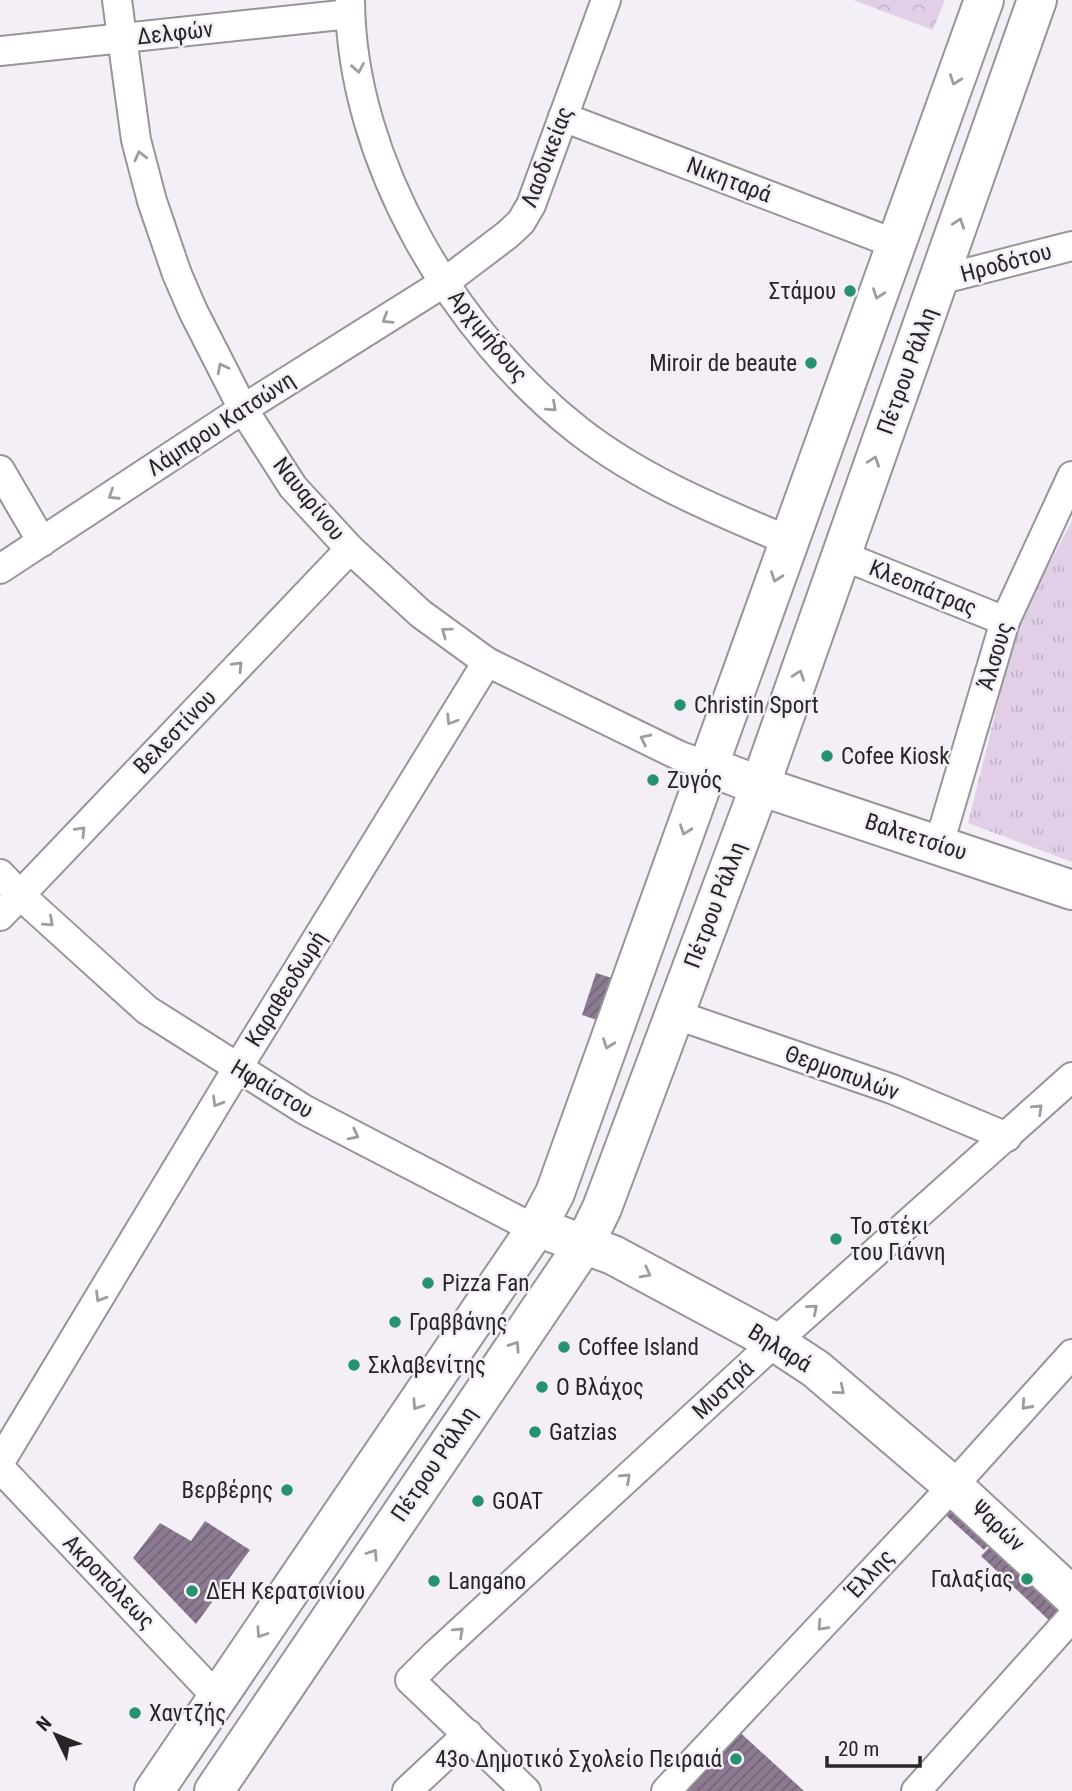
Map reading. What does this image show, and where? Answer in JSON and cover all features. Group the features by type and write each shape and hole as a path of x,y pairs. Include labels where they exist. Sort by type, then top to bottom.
{"main road":[{"name":"Πέτρου Ράλλη","path":"154,1791 537,1227 555,1193 984,0"},
{"name":"Πέτρου Ράλλη","path":"214,1791 584,1242 602,1208 760,786 1037,0"},
{"name":"Ναυαρίνου","path":"708,766 760,786"},
{"name":"Βαλτετσίου","path":"760,786 1072,890"},
{"name":"Ηφαίστου","path":"537,1227 584,1242"},
{"name":"Βηλαρά","path":"584,1242 775,1342 816,1369 953,1486"},
{"name":"Ψαρών","path":"953,1486 1072,1596"}],"street":[{"name":"Ναυαρίνου","path":"117,0 136,140 152,201 193,311 243,409 293,487 350,549 421,614 487,662 680,756 708,766"},
{"name":"Λαοδικείας","path":"444,282 520,222 531,205 606,0"},
{"name":"Δελφών","path":"0,51 122,39 350,7"},
{"name":"Αρχιμήδους","path":"350,7 366,111 377,150 408,220 444,282 484,336 530,387 579,431 635,469 694,500 789,541"},
{"name":"Νικηταρά","path":"563,117 896,244"},
{"name":"Ηροδότου","path":"940,280 1072,246"},
{"name":"Λάμπρου Κατσώνη","path":"0,569 243,409 444,282"},
{"path":"0,470 43,542"},
{"name":"Άλσους","path":"939,844 1005,621 1072,476"},
{"name":"Βελεστίνου","path":"0,916 350,549"},
{"name":"Κλεοπάτρας","path":"841,555 1005,621"},
{"name":"Καραθεοδωρή","path":"0,1462 487,662"},
{"name":"Ηφαίστου","path":"0,874 146,1010 305,1110 519,1221 537,1227"},
{"name":"Θερμοπυλών","path":"674,1014 892,1089 1007,1137"},
{"name":"Μυστρά","path":"468,1734 410,1680 775,1342 1072,1077"},
{"name":"Έλλης","path":"666,1791 953,1486 1072,1354"},
{"name":"Ακροπόλεως","path":"0,1468 218,1697"},
{"path":"916,1791 1072,1618"},
{"path":"407,1791 468,1734 526,1791"}],"green space":[{"path":"853,0 945,0 933,30"},
{"path":"1072,521 1072,862 968,823 1018,622"}],"building":[{"path":"596,973 618,980 603,1022 582,1015"},
{"path":"954,1493 998,1534 984,1550 939,1509"},
{"name":"ΔΕΗ Κερατσινίου","path":"205,1521 250,1550 196,1624 133,1558 160,1523 191,1541"},
{"name":"Γαλαξίας","path":"1001,1535 1072,1603 1055,1626 981,1556"},
{"name":"43ο Δημοτικό Σχολείο Πειραιά","path":"733,1726 804,1791 674,1791"}],"place":[{"name":"Στάμου","path":"850,291"},
{"name":"Miroir de beaute","path":"811,363"},
{"name":"Christin Sport","path":"680,705"},
{"name":"Cofee Kiosk","path":"827,756"},
{"name":"Ζυγός","path":"653,780"},
{"name":"Το στέκι του Γιάννη","path":"836,1239"},
{"name":"Pizza Fan","path":"428,1283"},
{"name":"Γραββάνης","path":"395,1322"},
{"name":"Coffee Island","path":"564,1347"},
{"name":"Σκλαβενίτης","path":"354,1365"},
{"name":"Ο Βλάχος","path":"542,1387"},
{"name":"Gatzias","path":"535,1432"},
{"name":"Βερβέρης","path":"287,1490"},
{"name":"GOAT","path":"478,1501"},
{"name":"Γαλαξίας","path":"1027,1579"},
{"name":"Langano","path":"434,1581"},
{"name":"ΔΕΗ Κερατσινίου","path":"192,1591"},
{"name":"Χαντζής","path":"135,1713"},
{"name":"43ο Δημοτικό Σχολείο Πειραιά","path":"736,1759"}]}
